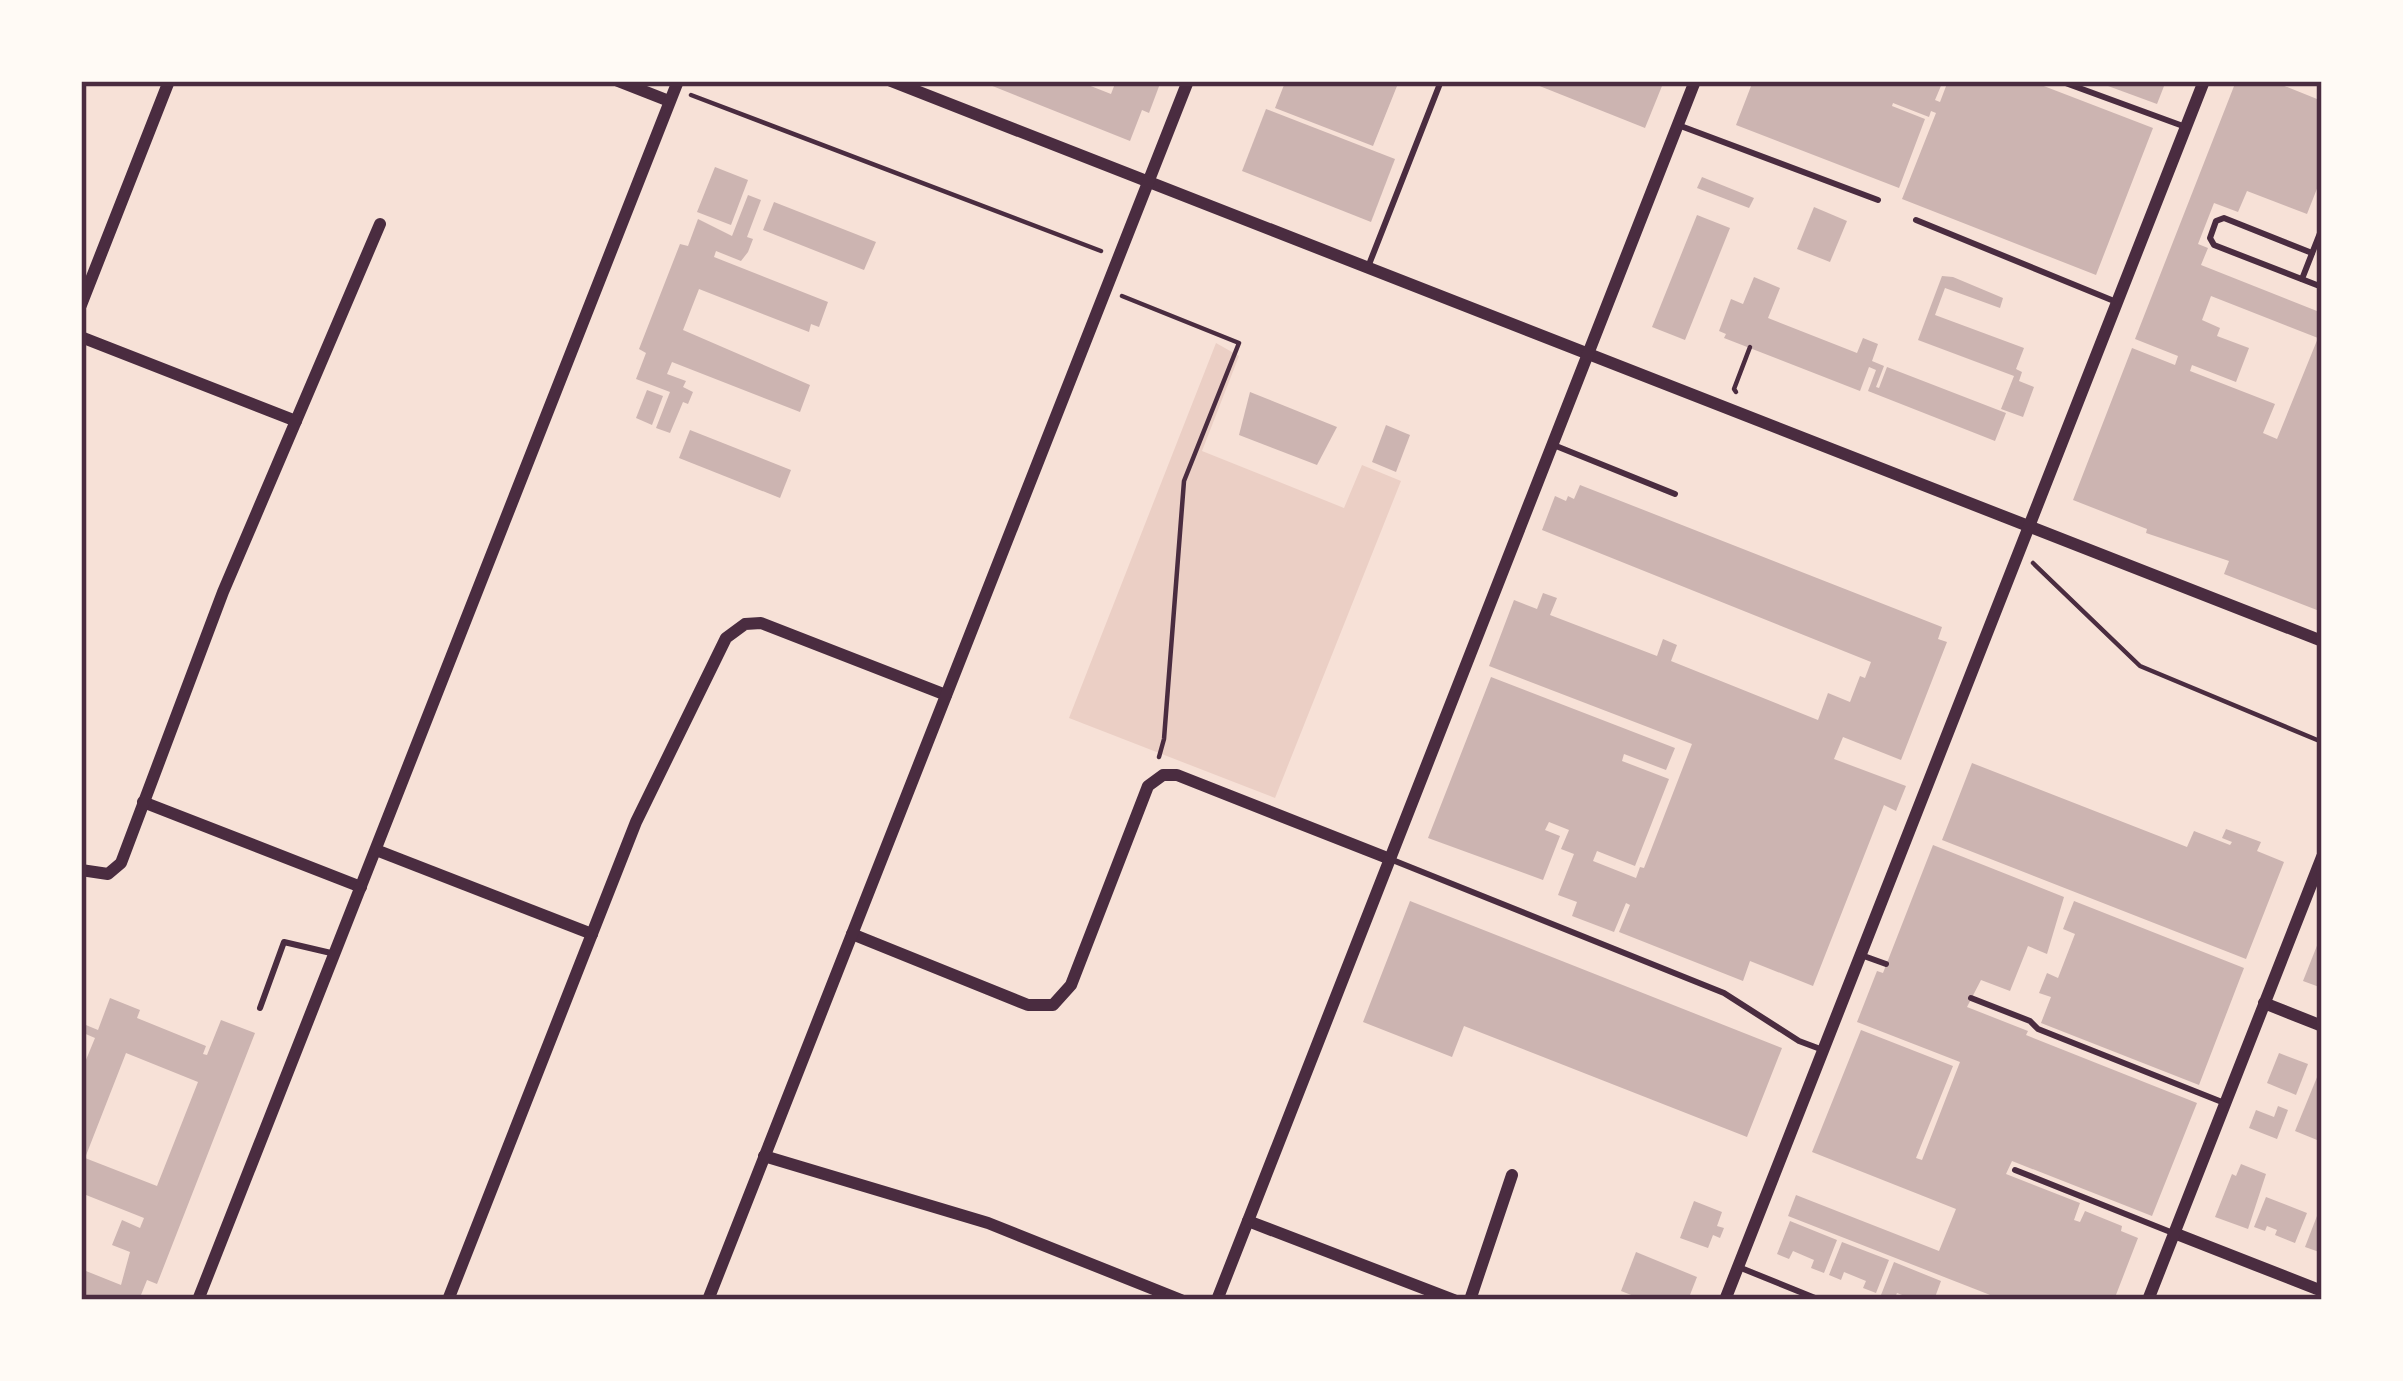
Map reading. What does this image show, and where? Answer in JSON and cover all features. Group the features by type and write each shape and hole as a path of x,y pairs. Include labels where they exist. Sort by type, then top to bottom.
{"street":[{"path":"81,305 169,81"},
{"path":"198,1300 674,90 618,81"},
{"path":"891,81 2322,641"},
{"path":"708,1300 1187,81"},
{"path":"1217,1300 1695,81"},
{"path":"1725,1300 2204,81"},
{"path":"81,870 99,875 118,868 215,614 380,224"},
{"path":"81,337 296,422"},
{"path":"448,1300 636,823 723,645 738,628 753,623 769,626 946,695"},
{"path":"852,934 1028,1005 1053,1005 1071,985 1152,782 1163,775 1177,775 1390,859"},
{"path":"142,802 361,887"},
{"path":"376,850 592,934"},
{"path":"2148,1300 2322,857"},
{"path":"2264,1004 2322,1026"},
{"path":"764,1156 988,1223 1181,1300"},
{"path":"1470,1300 1512,1175"},
{"path":"1248,1221 1454,1300"},
{"path":"2174,1233 2322,1291"}],"lane":[{"path":"1368,267 1441,81"},
{"path":"2060,81 2186,128"},
{"path":"1678,125 1878,200"},
{"path":"2312,253 2224,218 2216,220 2210,236 2214,245 2322,287"},
{"path":"1916,220 2117,302"},
{"path":"2302,279 2322,228"},
{"path":"1552,445 1675,494"},
{"path":"1390,859 1724,993 1799,1041 1823,1050"},
{"path":"260,1008 284,943 334,955"},
{"path":"1861,955 1886,964"},
{"path":"1971,998 2225,1103"},
{"path":"2015,1170 2174,1233"},
{"path":"1738,1267 1820,1300"}],"path":[{"path":"674,90 1118,257"},
{"path":"1106,290 1239,343 1184,481 1164,739 1152,782"},
{"path":"1740,413 1744,403 1734,388 1750,347"},
{"path":"2020,551 2140,666 2322,742"}],"shaded area":[{"path":"1216,343 1239,356 1202,451 1344,508 1362,465 1401,481 1275,798 1069,718"}],"building":[{"path":"980,81 1078,81 1111,94 1116,81 1161,81 1149,113 1142,110 1130,141"},
{"path":"1276,81 1399,81 1373,146 1275,108 1284,85"},
{"path":"1527,81 1664,81 1645,128"},
{"path":"1753,81 1943,81 1935,100 1940,102 1948,81 2031,81 2153,128 2096,275 1902,199 1936,113 1931,111 1929,117 1893,103 1925,119 1899,188 1736,125"},
{"path":"2109,81 2166,81 2157,104 2108,86"},
{"path":"2236,81 2272,81 2322,101 2322,176 2307,214 2247,191 2238,212 2214,203 2198,244 2208,248 2201,265 2322,313 2322,612 2224,574 2229,561 2146,533 2147,529 2073,500 2132,348 2175,365 2178,356 2135,339","holes":["2211,296 2318,338 2277,439 2263,433 2275,404 2190,371 2192,365 2236,382 2249,348 2217,336 2220,328 2202,320"]},
{"path":"1266,109 1395,159 1371,222 1242,171"},
{"path":"715,167 748,180 731,225 697,212"},
{"path":"1702,177 1754,198 1749,208 1697,188"},
{"path":"748,195 761,200 747,237 753,239 748,252 741,261 716,251 714,257 828,302 819,327 811,324 809,332 699,289 683,330 810,385 800,412 672,362 667,374 686,381 683,387 693,392 688,404 683,402 670,433 656,428 670,392 636,379 646,353 639,349 680,244 688,246 698,219 732,236"},
{"path":"774,202 876,242 864,270 763,230"},
{"path":"1814,207 1847,221 1830,262 1797,249"},
{"path":"1697,215 1730,228 1685,340 1652,327"},
{"path":"1942,276 2003,298 2000,308 1945,288 1935,315 2024,348 2016,369 2022,372 2019,381 2034,387 2023,417 2001,409 2014,376 1918,340"},
{"path":"1754,277 1780,288 1768,318 1857,353 1863,338 1878,344 1872,361 1884,366 1876,387 1887,367 2006,413 1995,441 1868,391 1876,370 1869,367 1860,391 1724,338 1726,334 1719,331 1731,299 1743,304"},
{"path":"647,390 663,396 652,425 636,418"},
{"path":"1250,392 1337,427 1317,465 1239,435"},
{"path":"1386,425 1410,435 1396,472 1372,462"},
{"path":"690,430 791,470 780,498 679,458"},
{"path":"1580,485 1942,627 1938,639 1947,642 1901,760 1843,737 1834,759 1906,786 1896,811 1884,805 1813,986 1750,961 1743,981 1619,932 1630,905 1626,903 1614,932 1572,916 1577,902 1558,895 1574,854 1561,849 1569,830 1549,822 1545,830 1560,836 1543,880 1428,838 1491,677 1675,748 1666,770 1624,754 1622,761 1669,779 1635,866 1597,851 1593,861 1636,878 1692,744 1489,666 1514,600 1537,609 1543,593 1557,598 1550,615 1657,656 1663,639 1677,645 1671,661 1818,720 1828,693 1850,702 1860,676 1865,678 1871,662 1542,530 1555,496 1574,499"},
{"path":"1972,763 2187,847 2194,831 2230,845 2222,838 2226,829 2261,842 2257,851 2284,862 2246,959 1942,840"},
{"path":"1933,845 2064,897 2047,954 2028,946 2010,991 1981,980 1967,1007 2197,1103 2152,1216 2012,1161 2006,1174 2080,1203 2074,1220 2080,1222 2085,1211 2138,1238 2114,1300 2003,1300 1788,1216 1796,1195 1939,1251 1956,1209 1812,1152 1861,1030 1953,1066 1916,1158 1922,1160 1960,1062 1857,1022 1877,971 1883,973"},
{"path":"1410,901 1782,1048 1747,1137 1464,1026 1452,1057 1363,1022"},
{"path":"2074,901 2244,968 2199,1085 2041,1023 2051,997 2039,993 2047,973 2058,978 2075,934 2063,929"},
{"path":"2322,933 2322,988 2303,981"},
{"path":"110,998 140,1010 137,1018 206,1046 203,1054 207,1055 221,1020 255,1033 157,1284 147,1280 139,1300 81,1300 81,1269 121,1285 130,1252 112,1245 122,1220 140,1228 144,1218 81,1193 81,1072 95,1038 81,1032 81,1023 98,1030","holes":["126,1053 198,1082 157,1186 85,1158"]},
{"path":"2279,1053 2308,1064 2296,1095 2267,1083"},
{"path":"2322,1065 2322,1142 2295,1131"},
{"path":"2278,1106 2288,1110 2277,1139 2249,1128 2256,1110 2274,1117"},
{"path":"2241,1164 2266,1174 2248,1229 2215,1217 2232,1174 2236,1176"},
{"path":"2266,1197 2307,1213 2295,1243 2267,1226 2265,1231 2254,1227"},
{"path":"1694,1201 1722,1212 1717,1226 1724,1228 1720,1238 1713,1235 1708,1248 1680,1238"},
{"path":"2322,1203 2322,1253 2305,1247"},
{"path":"1790,1221 1837,1240 1824,1273 1811,1268 1814,1260 1793,1251 1789,1259 1777,1254"},
{"path":"1842,1242 1889,1260 1876,1293 1863,1288 1866,1281 1844,1272 1841,1280 1829,1275"},
{"path":"1636,1252 1697,1277 1688,1300 1644,1300 1621,1291"},
{"path":"1894,1262 1941,1281 1934,1300 1897,1293 1894,1300 1881,1295"}]}
